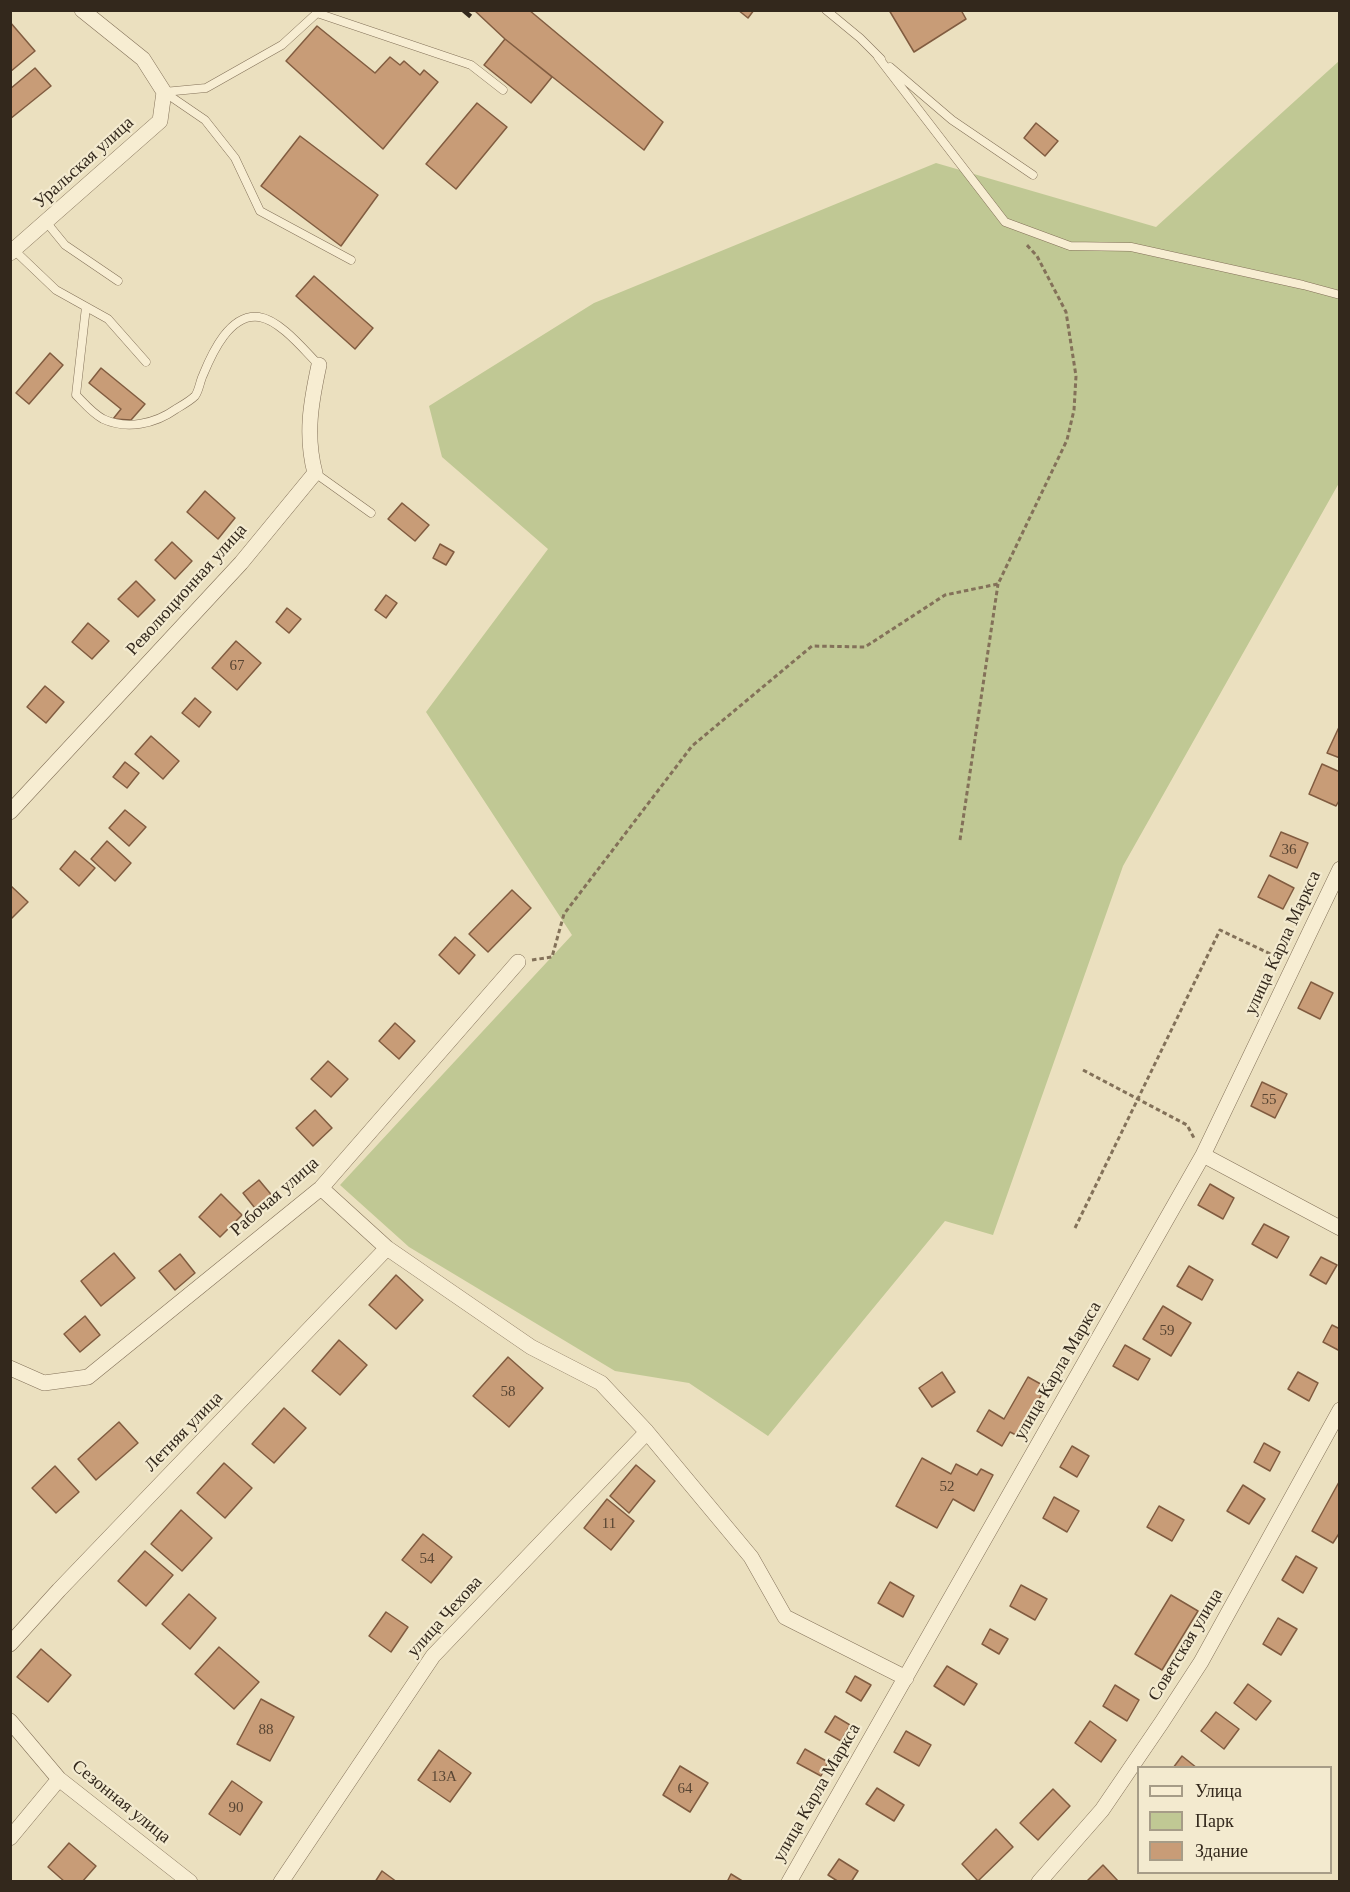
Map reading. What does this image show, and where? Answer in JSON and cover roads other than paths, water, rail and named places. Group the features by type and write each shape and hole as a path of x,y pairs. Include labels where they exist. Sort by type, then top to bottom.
{"street":[{"path":"82,10 143,59 164,92"},
{"name":"Уральская улица","path":"12,252 160,121 164,92"},
{"path":"315,473 310,453 310,405 319,365"},
{"name":"Революционная улица","path":"10,812 241,563 315,473"},
{"name":"улица Карла Маркса","path":"789,1881 1203,1155 1340,869"},
{"name":"Рабочая улица","path":"10,1368 44,1383 88,1377 321,1188 518,962"},
{"path":"1203,1155 1340,1228"},
{"path":"321,1188 387,1248 531,1347 601,1383 647,1431 751,1557 785,1617 906,1678"},
{"name":"Летняя улица","path":"10,1644 387,1248"},
{"name":"Советская улица","path":"1039,1881 1101,1810 1194,1672 1340,1410"},
{"name":"улица Чехова","path":"280,1881 433,1656 647,1431"},
{"name":"Сезонная улица","path":"10,1721 59,1779 190,1881"},
{"path":"10,1838 59,1779"}],"lane":[{"path":"826,10 860,38 878,57 1005,222 1070,246 1131,247 1340,295"},
{"path":"164,92 206,88 282,45 317,13 471,65 503,90"},
{"path":"878,57 952,120 1033,175"},
{"path":"164,92 205,120 235,158 260,211 351,260"},
{"path":"47,223 65,245 118,281"},
{"path":"12,252 56,290 108,319 146,362"},
{"path":"86,307 76,395 101,418 115,423 144,425 165,417 195,396 217,344 234,325 245,318 258,317 271,321 284,330 319,365"},
{"path":"315,473 371,513"}],"railway":[{"path":"463,10 475,20"}]}
